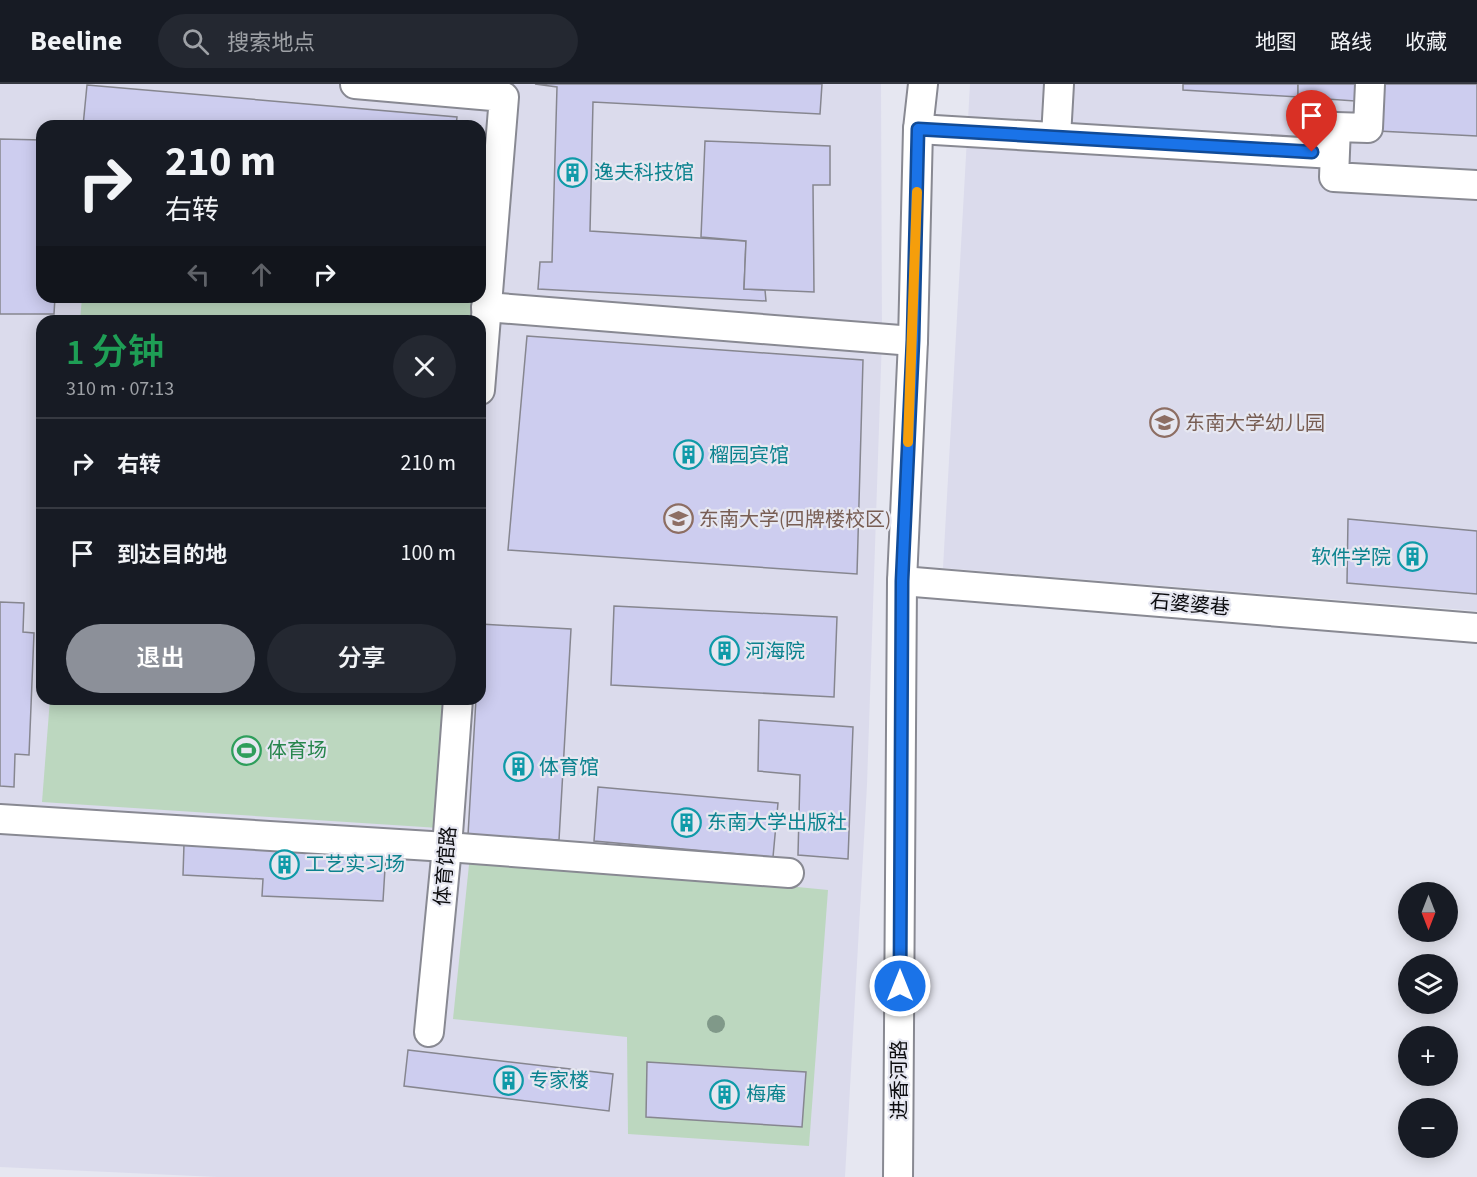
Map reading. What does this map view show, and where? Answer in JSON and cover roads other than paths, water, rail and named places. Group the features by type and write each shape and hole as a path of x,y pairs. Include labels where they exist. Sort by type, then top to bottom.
{"street":[{"path":"355,84 504,97 485,315"},
{"name":"进香河路","path":"898,1177 902,581 913,340 918,129 923,84"},
{"path":"1056,137 1059,84"},
{"path":"1370,84 1368,128 1336,127 1334,177 1477,185"},
{"path":"918,129 1334,154"},
{"path":"486,307 913,340"},
{"name":"石婆婆巷","path":"902,581 1477,628"},
{"name":"体育馆路","path":"429,1032 447,847 458,705"},
{"path":"0,819 447,847 789,873"}],"place":[{"name":"逸夫科技馆","path":"573,172"},
{"name":"东南大学幼儿园","path":"1164,423"},
{"name":"榴园宾馆","path":"688,455"},
{"name":"东南大学(四牌楼校区)","path":"678,519"},
{"name":"软件学院","path":"1412,557"},
{"name":"河海院","path":"724,651"},
{"name":"体育场","path":"246,750"},
{"name":"体育馆","path":"518,767"},
{"name":"东南大学出版社","path":"686,822"},
{"name":"工艺实习场","path":"284,864"},
{"name":"专家楼","path":"508,1080"},
{"name":"梅庵","path":"725,1094"}]}
